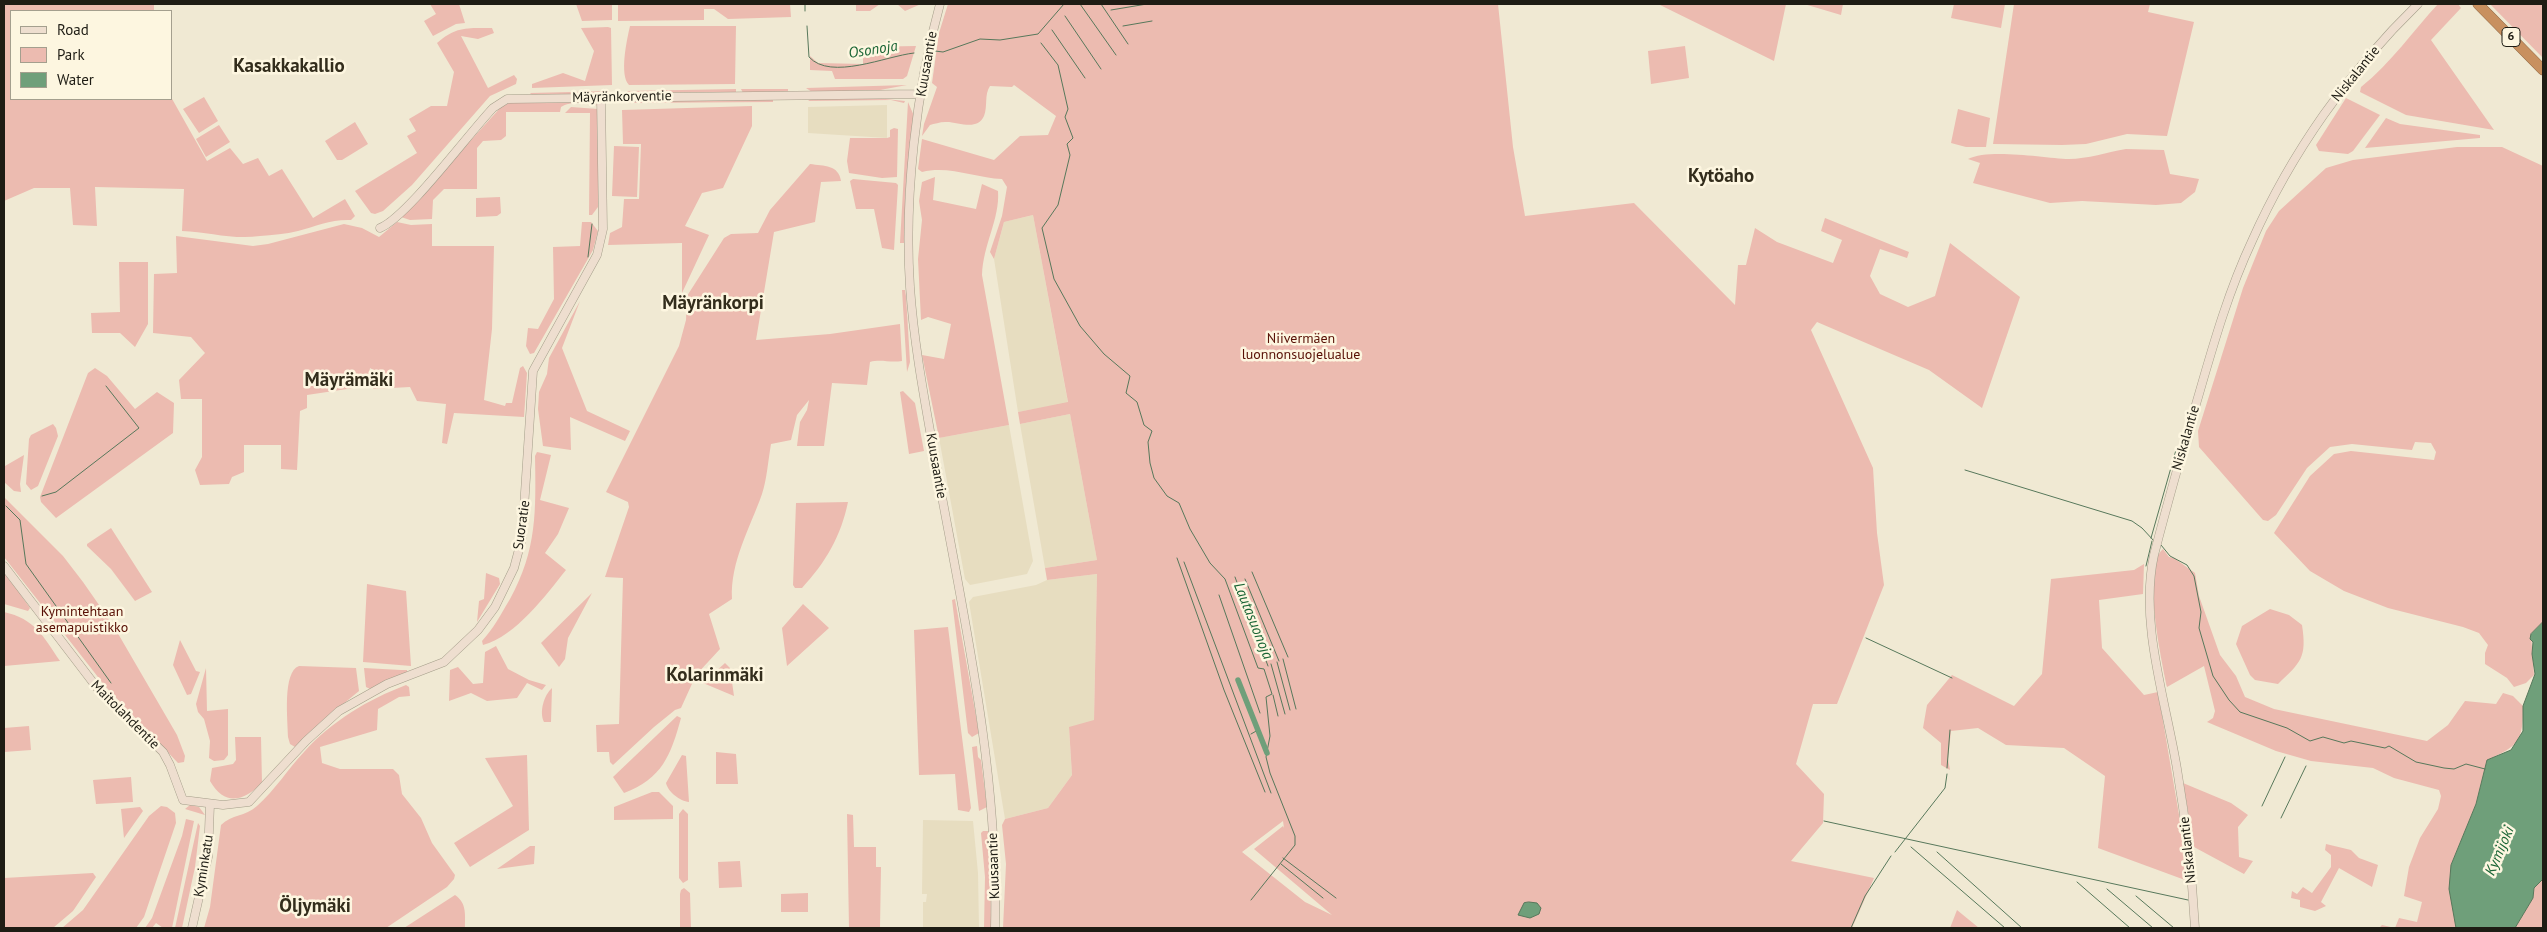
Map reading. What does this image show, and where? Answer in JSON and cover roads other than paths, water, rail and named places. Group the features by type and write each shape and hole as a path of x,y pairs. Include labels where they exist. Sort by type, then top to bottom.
{"highway":[{"name":"6","path":"2478,4 2543,70"}],"street":[{"name":"Kuusaantie","path":"940,4 920,94 911,177 909,232 913,320 918,370 985,744 992,816 995,928"},
{"name":"Niskalantie","path":"2195,928 2185,815 2151,625 2150,584 2154,555 2222,316 2261,221 2301,149 2329,108 2364,63 2418,4"},
{"name":"Mäyränkorventie","path":"380,228 388,224 407,206 499,102 512,98 920,94"},
{"name":"Suoratie","path":"210,804 236,805 253,800 306,742 340,711 367,693 438,665 450,658 478,630 501,597 518,557 524,525 533,371 594,261 601,243 603,229 601,97"},
{"name":"Maitolahdentie","path":"4,566 98,689 162,752 170,765 182,800 210,804"},
{"name":"Kyminkatu","path":"192,928 208,857 210,804"}],"water":[{"name":"Kymijoki","path":"2543,622 2543,879 2534,888 2533,898 2515,928 2456,928 2449,889 2451,865 2476,804 2487,760 2511,750 2523,731 2523,706 2535,674 2532,654 2533,642 2530,639 2531,634"},
{"path":"1524,903 1537,903 1541,908 1539,914 1530,918 1518,915"}],"waterway":[{"name":"Osonoja","path":"805,4 805,11"},
{"path":"935,51 943,52 980,39 1000,40 1038,34 1064,4"},
{"path":"1080,4 1116,55"},
{"path":"1101,4 1128,44"},
{"path":"1111,10 1147,4"},
{"path":"1065,16 1101,69"},
{"path":"1123,26 1152,21"},
{"name":"Osonoja","path":"807,26 809,57 819,64 831,67 845,67 914,53"},
{"path":"1052,30 1085,78"},
{"name":"Lautasuonoja","path":"1041,43 1058,65 1068,109 1065,117 1073,138 1067,144 1070,155 1058,205 1042,228 1054,279 1080,326 1104,354 1130,376 1126,393 1137,402 1144,425 1152,431 1148,442 1154,478 1167,496 1179,503 1190,529 1210,563 1225,579 1258,668 1264,669 1272,694 1266,697 1270,736 1266,757 1270,773 1295,836 1295,845 1251,900"},
{"path":"588,257 592,224"},
{"path":"42,496 56,492 139,428 106,386"},
{"path":"2151,538 2176,450"},
{"path":"1965,470 2132,521 2142,528 2154,541"},
{"path":"6,506 20,520 26,564 111,683"},
{"path":"2146,566 2152,541"},
{"path":"2161,545 2170,556 2187,565 2194,576 2201,612 2199,628 2213,676 2229,700 2240,712 2287,728 2310,741 2323,737 2344,743 2351,741 2385,748 2389,746 2416,762 2444,768 2454,769 2466,764 2485,769"},
{"path":"1177,558 1224,690 1265,792"},
{"path":"1184,562 1271,793"},
{"path":"1252,572 1288,657"},
{"path":"1235,577 1268,666"},
{"path":"1245,579 1279,661"},
{"path":"1219,595 1260,713"},
{"path":"1866,638 1952,678"},
{"path":"1283,659 1296,709"},
{"path":"1277,662 1290,710"},
{"path":"1271,664 1285,714"},
{"path":"1238,680 1267,753"},
{"path":"1273,695 1278,716"},
{"path":"1251,734 1258,730"},
{"path":"1947,768 1950,730"},
{"path":"2262,806 2285,757"},
{"path":"2281,818 2306,766"},
{"path":"1895,852 1945,788 1947,774"},
{"path":"1824,821 2188,900"},
{"path":"1911,847 2005,928"},
{"path":"1937,852 2022,928"},
{"path":"1851,928 1865,896 1891,856"},
{"path":"1283,858 1336,898"},
{"path":"1281,864 1323,898"},
{"path":"2077,882 2130,928"},
{"path":"2107,889 2153,928"},
{"path":"2136,896 2174,928"}],"district":[{"name":"Kasakkakallio","path":"289,67"},
{"name":"Kytöaho","path":"1721,177"},
{"name":"Mäyränkorpi","path":"713,304"},
{"name":"Mäyrämäki","path":"349,381"},
{"name":"Kolarinmäki","path":"715,676"},
{"name":"Öljymäki","path":"315,907"}],"park label":[{"name":"Niivermäen luonnonsuojelualue","path":"1301,348"},
{"name":"Kymintehtaan asemapuistikko","path":"82,620"}]}
